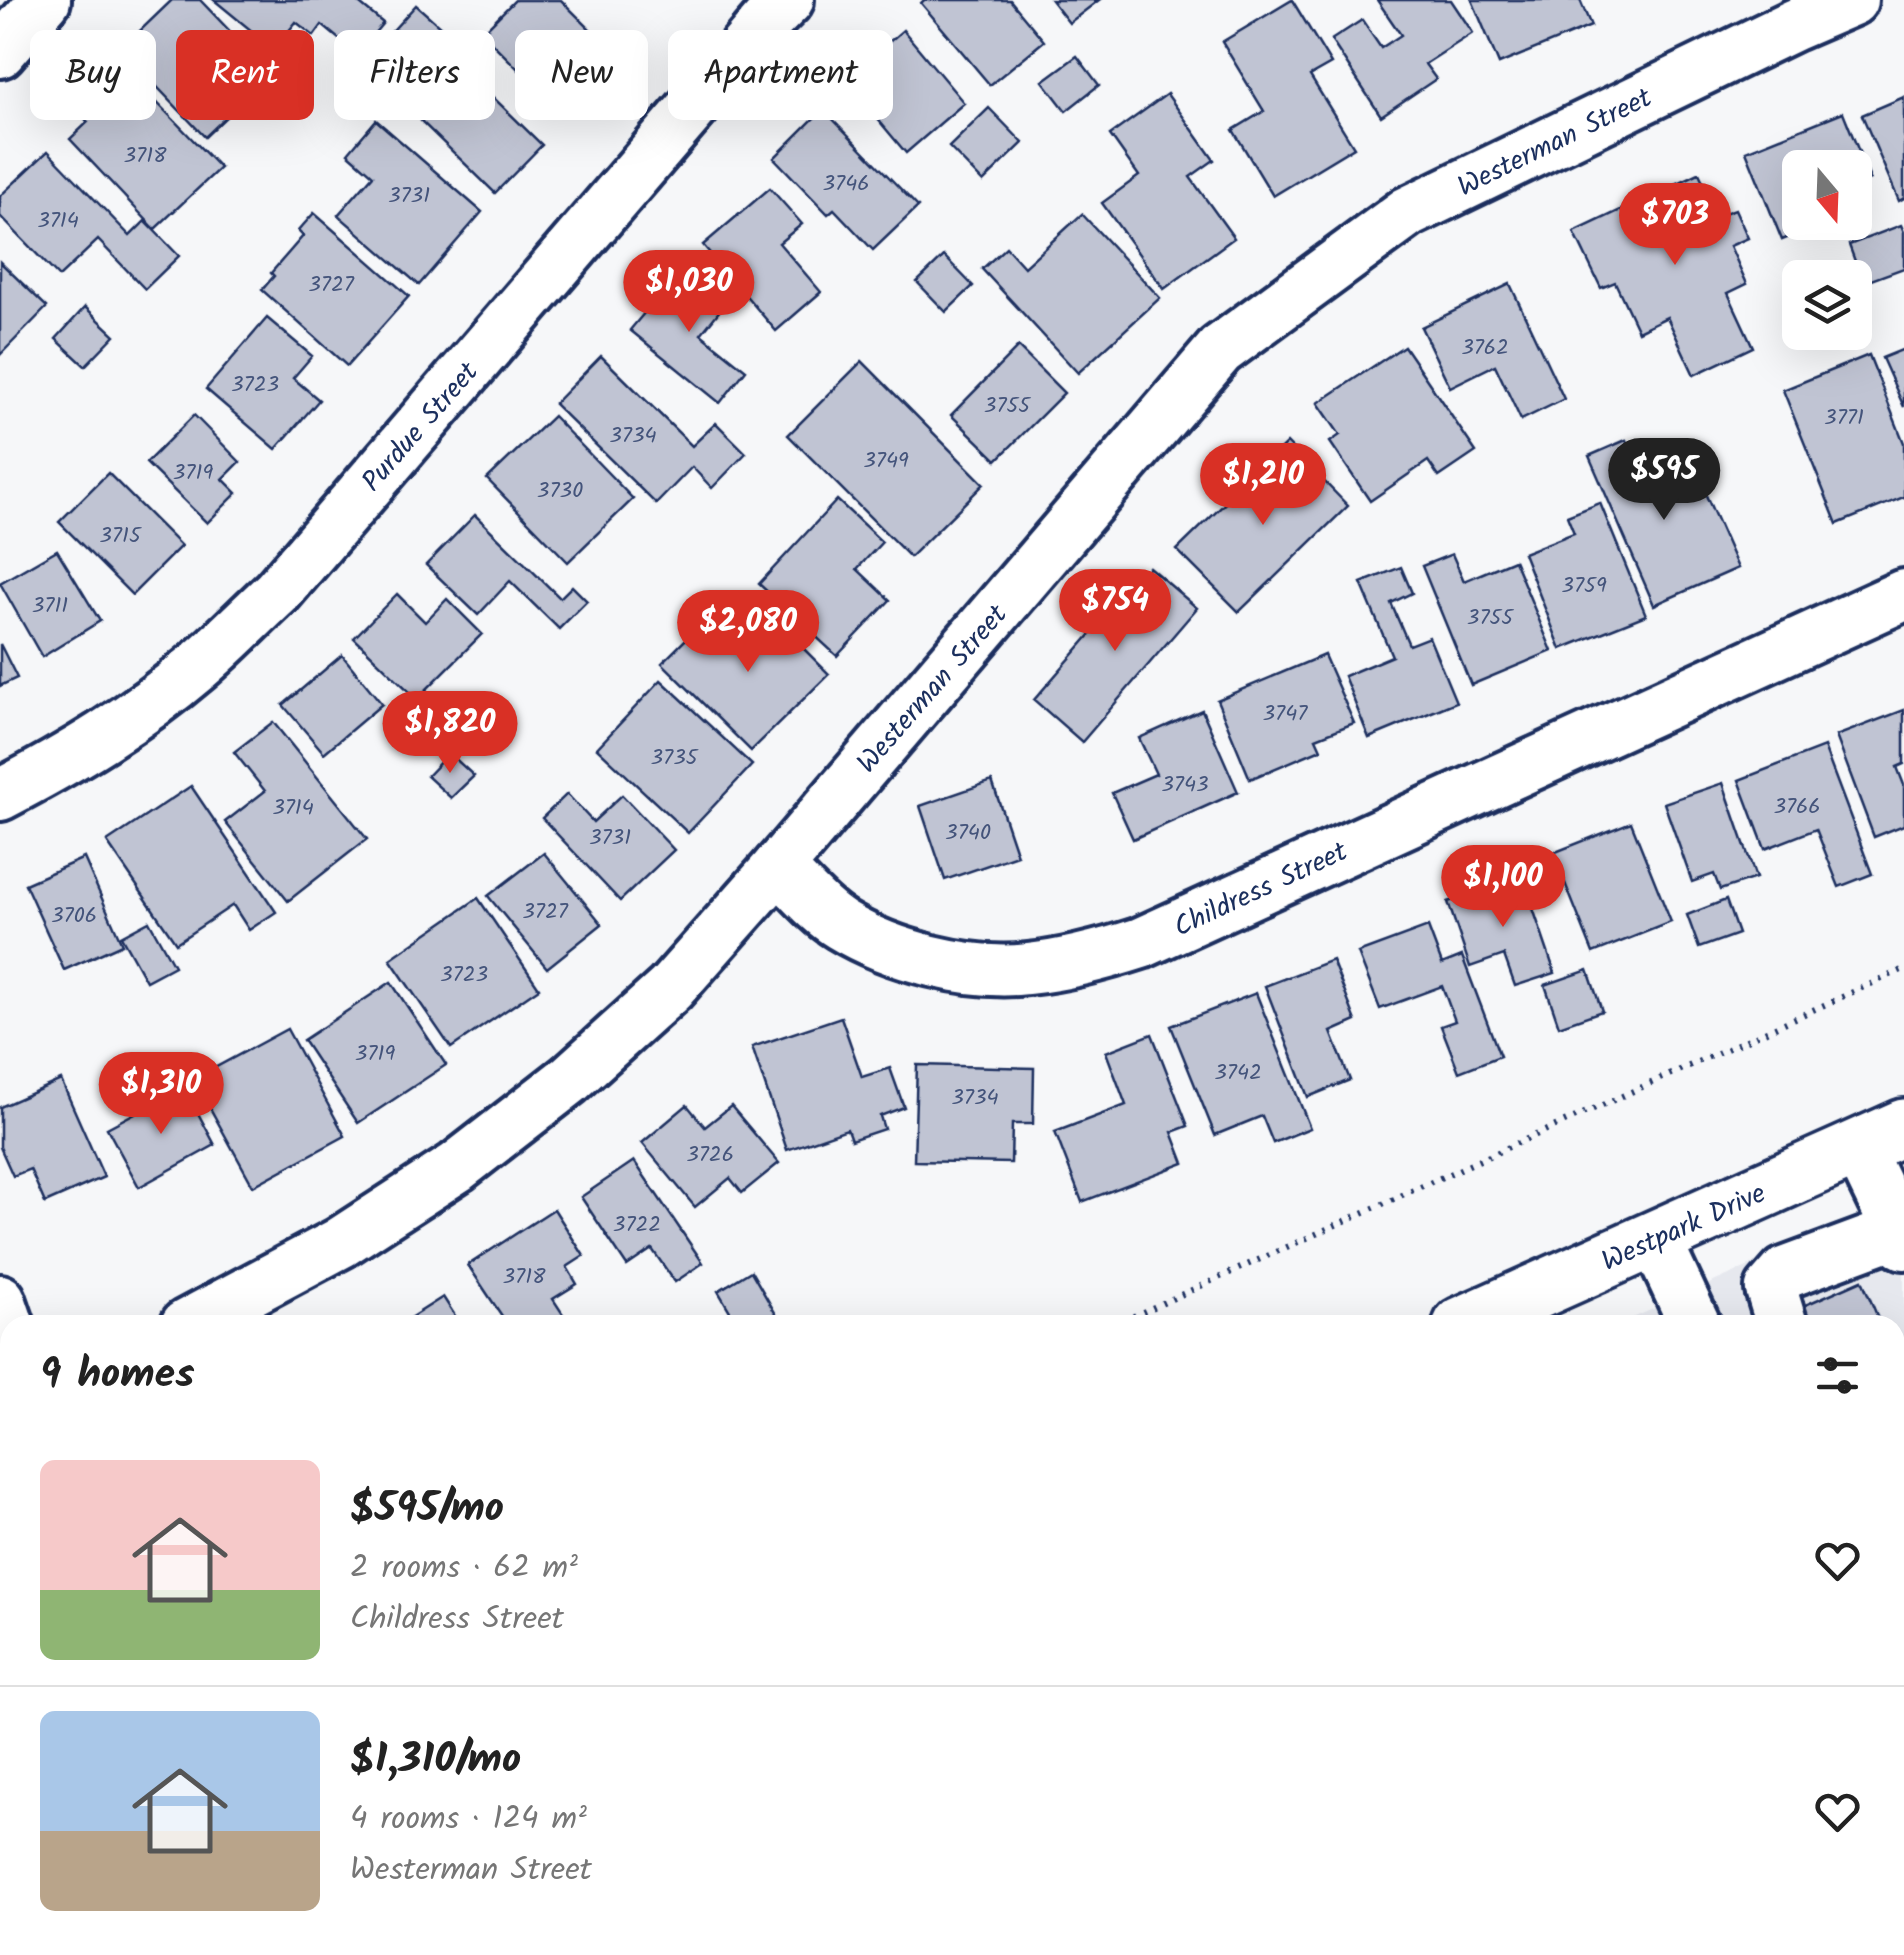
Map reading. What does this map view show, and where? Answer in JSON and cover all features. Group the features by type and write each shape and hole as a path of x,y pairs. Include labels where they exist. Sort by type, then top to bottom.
{"main road":[{"name":"Westpark Drive","path":"1483,1315 1881,1137"}],"street":[{"path":"0,52 45,0"},
{"name":"Purdue Street","path":"0,794 72,757 131,718 197,667 276,592 788,0"},
{"name":"Westerman Street","path":"205,1315 340,1243 457,1167 569,1080 670,989 1220,350 1408,212 1852,0"},
{"name":"Childress Street","path":"778,867 837,923 879,946 923,960 991,970 1024,970 1100,956 1141,943 1904,595"},
{"path":"1779,1315 1772,1289 1785,1274 1901,1238 1881,1137"},
{"path":"1655,1238 1690,1315"}],"path":[{"path":"1136,1315 1904,969"}],"shaded area":[{"path":"1904,1197 1904,1315 1639,1315"}],"building":[{"path":"172,0 200,0 229,30 176,30 176,107 156,86 156,30 141,30"},
{"path":"214,0 355,0 383,23 377,30 334,30 334,35 322,25 314,36 314,30 306,30 296,22 289,30 251,30"},
{"path":"515,0 561,0 591,30 515,30 515,66 495,46 495,30 485,30"},
{"path":"1010,0 1044,41 990,85 921,3"},
{"path":"1051,0 1099,0 1069,23"},
{"path":"1292,0 1331,64 1310,76 1354,147 1273,196 1233,130 1264,111 1222,42"},
{"path":"1377,0 1451,0 1473,33 1425,64 1436,79 1381,116 1331,40 1362,20 1381,48 1401,35"},
{"path":"1472,0 1580,0 1591,26 1499,64"},
{"path":"416,5 444,30 393,30"},
{"path":"903,30 964,103 906,153 878,120 893,120 893,39"},
{"path":"1077,56 1099,85 1066,111 1043,81"},
{"path":"1167,94 1214,160 1190,177 1234,238 1164,289 1102,203 1139,176 1110,135"},
{"path":"1904,97 1904,198 1899,201 1862,115"},
{"path":"495,99 542,145 495,193 421,121 495,120"},
{"path":"156,102 220,168 155,229 70,139 88,122 156,120"},
{"path":"989,108 1023,143 983,182 949,147"},
{"path":"1843,112 1858,150 1782,150 1782,240 1746,151"},
{"path":"189,120 223,120 205,137"},
{"path":"376,120 482,212 419,285 338,215 373,175 348,153"},
{"path":"812,120 834,120 918,207 873,250 834,209 828,214 774,158"},
{"path":"48,151 130,236 145,221 179,256 145,289 98,240 59,277 0,216 0,196"},
{"path":"1699,173 1719,215 1735,209 1748,238 1730,246 1747,284 1728,293 1753,347 1694,375 1667,317 1638,331 1615,282 1601,288 1574,232"},
{"path":"770,188 802,224 779,243 821,292 776,331 703,245"},
{"path":"314,213 409,296 347,366 262,290 274,276 271,273 303,236 298,231"},
{"path":"1082,214 1160,298 1078,373 982,269 1006,247 1024,267"},
{"path":"1901,225 1904,268 1872,280 1872,260 1855,260 1849,245 1872,240 1872,236"},
{"path":"944,256 973,286 946,312 917,282"},
{"path":"0,262 47,307 0,355"},
{"path":"681,269 725,304 701,334 746,370 720,403 630,330"},
{"path":"1510,284 1564,399 1521,420 1495,365 1450,387 1421,327"},
{"path":"85,307 115,335 85,366 56,339"},
{"path":"267,318 312,356 293,378 319,400 276,449 206,389"},
{"path":"1404,346 1476,452 1439,477 1428,461 1370,501 1330,442 1340,435 1318,403"},
{"path":"1018,347 1064,393 997,460 951,415"},
{"path":"1904,349 1904,407 1882,358"},
{"path":"1869,355 1904,443 1904,497 1837,524 1783,390"},
{"path":"601,356 692,446 716,423 746,453 712,488 692,467 656,504 554,404"},
{"path":"862,361 984,484 910,557 788,435"},
{"path":"194,415 240,462 223,479 237,493 207,523 146,463"},
{"path":"553,416 633,499 568,562 487,479"},
{"path":"1626,440 1644,480 1690,459 1738,568 1654,605 1589,456"},
{"path":"1287,443 1348,506 1239,612 1177,550"},
{"path":"108,473 181,546 132,595 59,522"},
{"path":"837,500 882,542 857,569 890,600 837,656 759,584"},
{"path":"1600,503 1646,615 1561,649 1523,553 1574,533 1567,516"},
{"path":"475,515 560,598 572,586 587,601 559,629 510,581 478,615 426,565"},
{"path":"57,550 100,621 42,657 0,583"},
{"path":"1452,554 1464,581 1514,560 1552,651 1471,685 1422,566"},
{"path":"1149,567 1197,608 1082,742 1034,700"},
{"path":"1401,567 1412,593 1391,603 1409,645 1429,637 1456,702 1369,738 1344,676 1392,656 1361,583"},
{"path":"397,594 425,622 447,599 482,634 417,699 354,638"},
{"path":"757,602 829,674 751,751 662,663 696,629 713,646"},
{"path":"0,644 17,678 0,686"},
{"path":"342,655 382,704 324,753 283,705"},
{"path":"1324,655 1354,723 1316,738 1321,749 1250,779 1217,700"},
{"path":"661,680 752,765 688,833 597,748"},
{"path":"1202,710 1238,792 1133,839 1112,793 1156,774 1139,738"},
{"path":"1904,710 1904,764 1897,767 1904,785 1904,825 1874,837 1836,736"},
{"path":"273,722 367,839 288,901 225,822 265,791 234,752"},
{"path":"1824,747 1872,874 1839,887 1816,829 1765,849 1739,780"},
{"path":"449,753 474,776 451,798 427,776"},
{"path":"992,781 1017,855 945,880 920,806"},
{"path":"1723,783 1756,878 1720,890 1714,874 1692,882 1664,803"},
{"path":"191,786 276,912 249,930 233,905 176,943 107,842"},
{"path":"567,794 593,822 622,795 674,850 620,901 542,818"},
{"path":"1631,822 1671,922 1593,953 1553,853"},
{"path":"544,853 602,924 547,968 488,896"},
{"path":"84,858 122,944 64,970 25,884"},
{"path":"1522,876 1555,973 1515,986 1504,955 1470,967 1448,902"},
{"path":"478,898 539,988 451,1048 390,959"},
{"path":"1726,900 1738,934 1699,948 1687,915"},
{"path":"149,921 174,966 146,981 121,936"},
{"path":"1428,927 1442,964 1462,956 1500,1056 1459,1072 1441,1026 1455,1021 1442,986 1380,1009 1358,953"},
{"path":"1332,960 1356,1021 1331,1032 1350,1080 1308,1097 1265,986"},
{"path":"1588,970 1602,1011 1559,1026 1545,985"},
{"path":"391,982 446,1065 358,1123 303,1040"},
{"path":"1256,993 1310,1128 1273,1143 1262,1116 1215,1135 1171,1026"},
{"path":"841,1017 862,1077 890,1068 904,1107 880,1116 884,1129 851,1140 847,1129 787,1150 752,1047"},
{"path":"287,1029 345,1136 253,1186 194,1079"},
{"path":"1152,1034 1188,1126 1172,1132 1184,1163 1082,1202 1055,1132 1126,1105 1106,1052"},
{"path":"917,1065 1034,1068 1033,1124 1012,1124 1011,1163 914,1161"},
{"path":"61,1080 104,1177 45,1203 30,1169 13,1176 0,1147 0,1107"},
{"path":"184,1087 215,1145 139,1187 107,1128"},
{"path":"687,1105 705,1127 731,1106 779,1163 742,1193 730,1178 695,1207 642,1143"},
{"path":"634,1161 703,1263 675,1282 652,1249 627,1266 581,1197"},
{"path":"554,1209 584,1256 567,1267 577,1284 553,1299 563,1315 501,1315 468,1265"},
{"path":"751,1271 776,1315 732,1315 718,1291"},
{"path":"1862,1280 1877,1315 1796,1315 1794,1310"},
{"path":"443,1297 455,1315 415,1315"}]}
